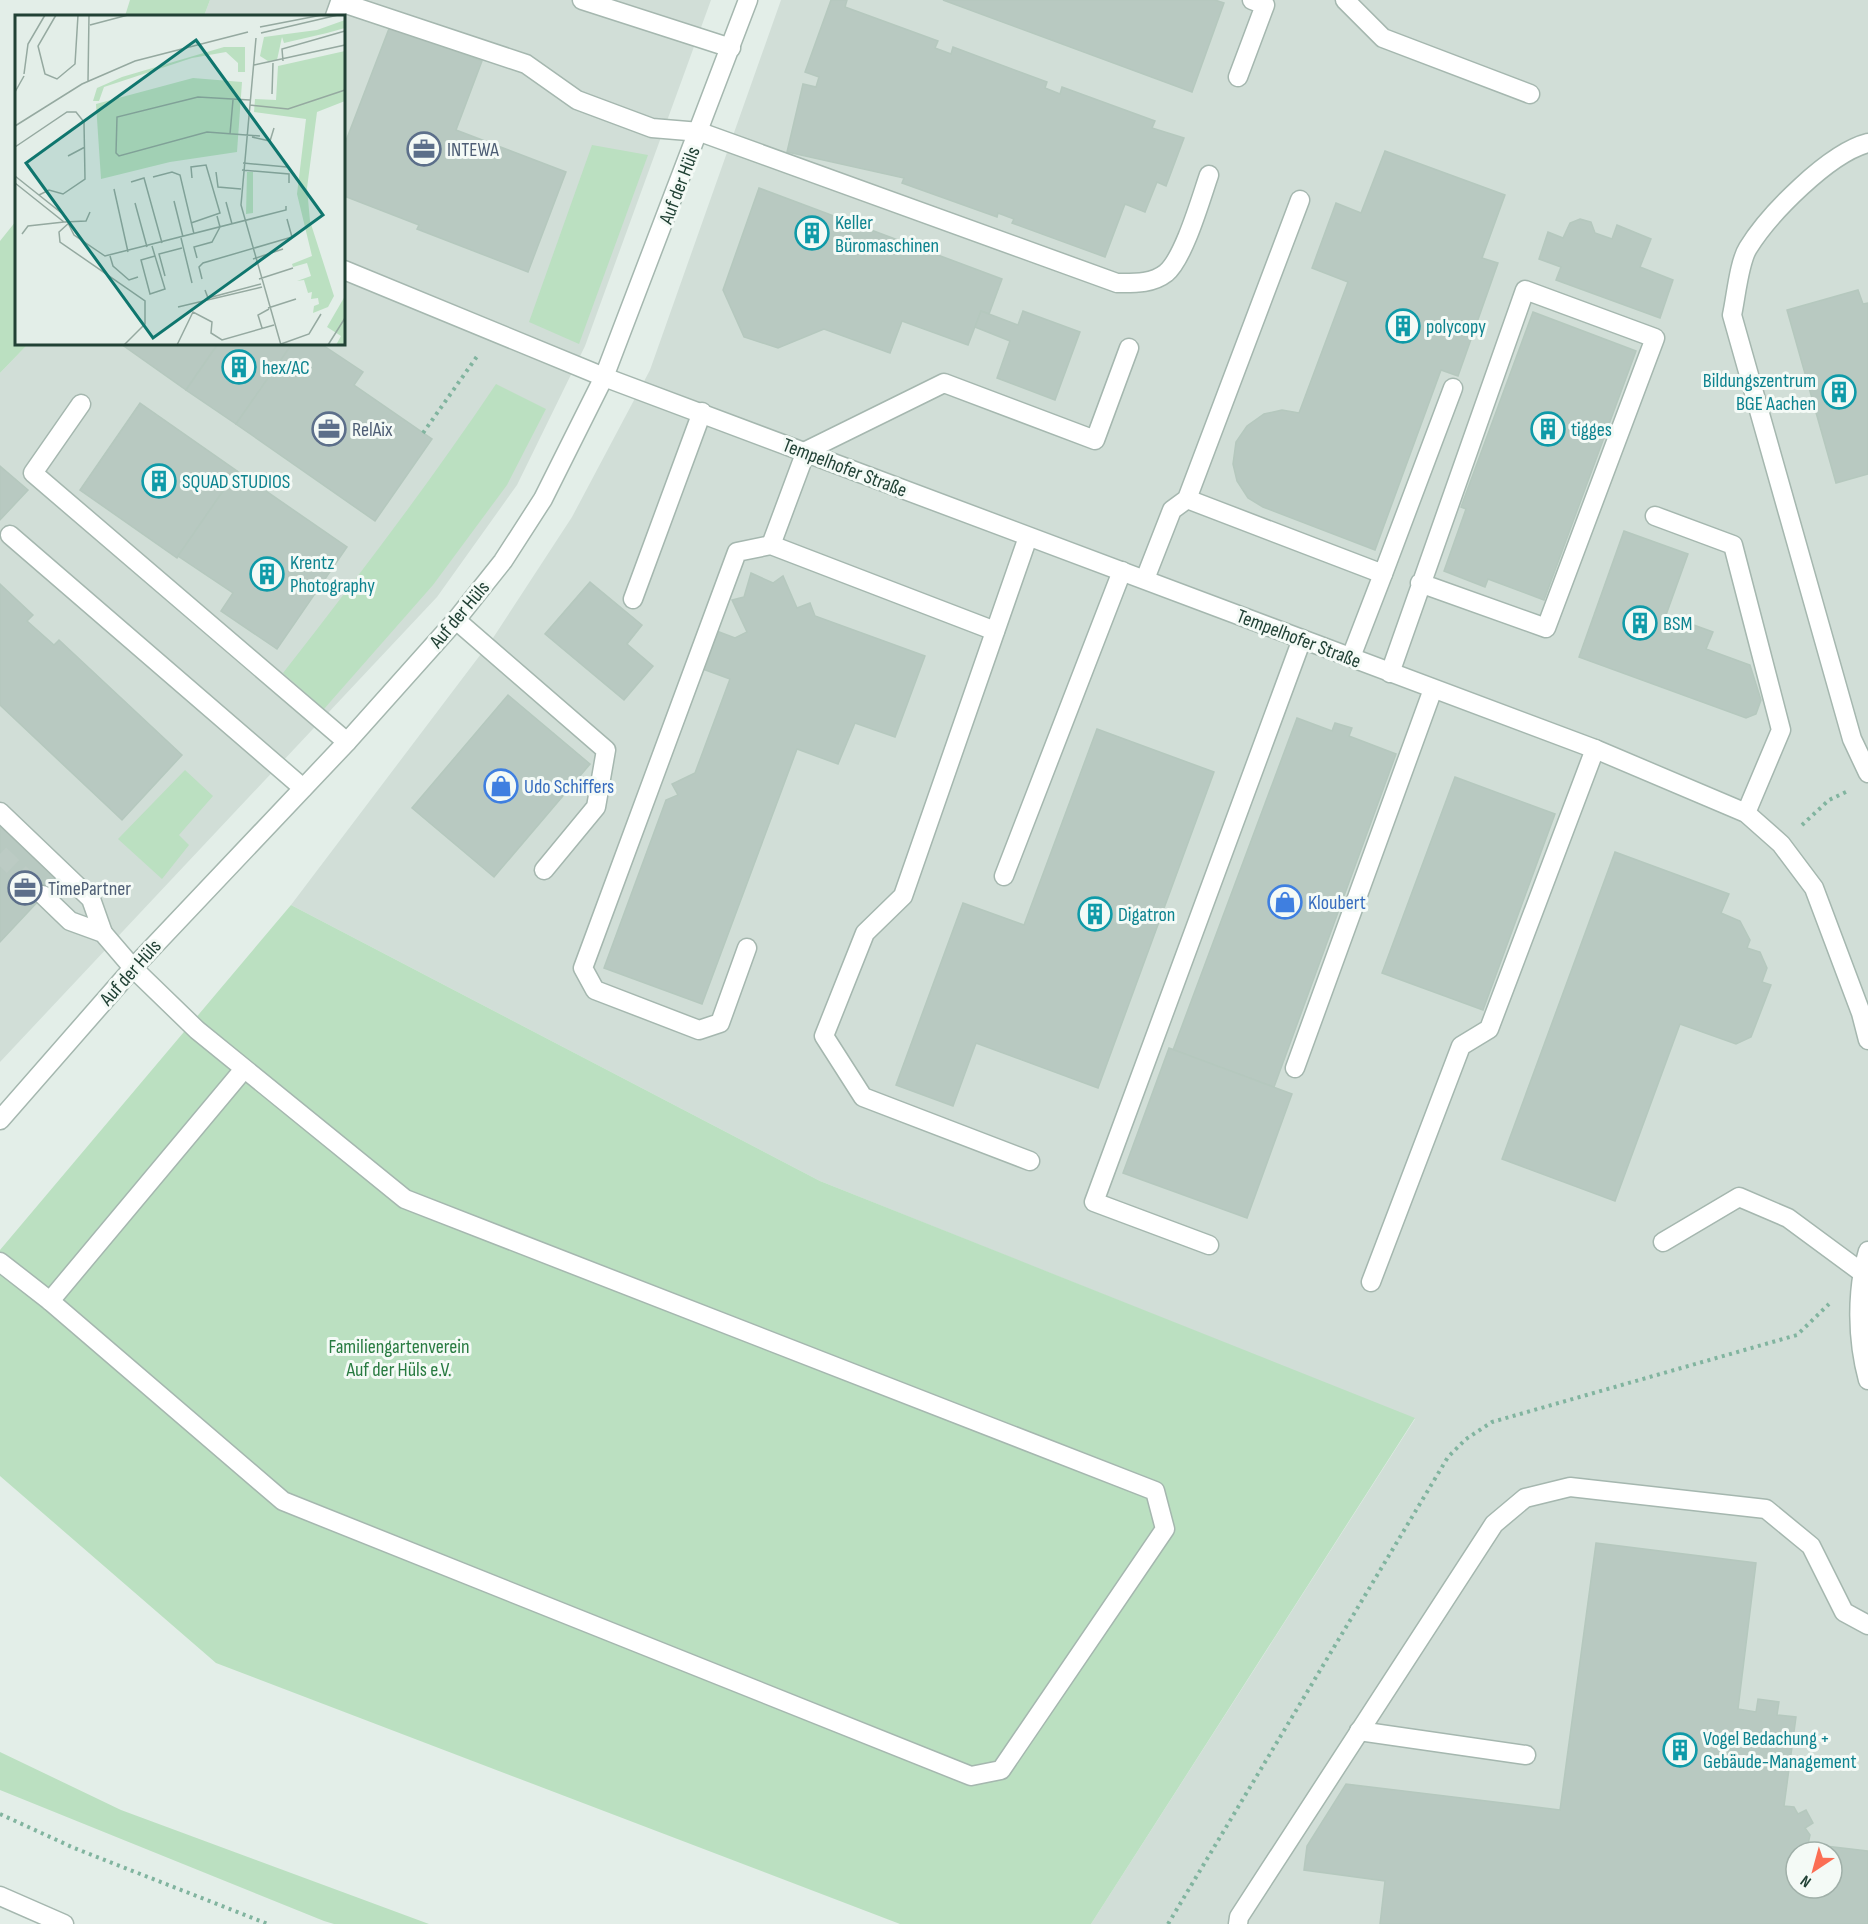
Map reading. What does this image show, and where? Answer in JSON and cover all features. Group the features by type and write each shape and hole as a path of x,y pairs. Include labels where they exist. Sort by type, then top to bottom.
{"street":[{"path":"582,0 731,48"},
{"name":"Auf der Hüls","path":"0,1120 133,968 346,742 456,620 503,561 543,499 604,377 700,132 748,0"},
{"path":"1238,77 1265,5 1252,0"},
{"path":"1345,0 1383,38 1530,94"},
{"path":"335,15 340,2 411,24 526,64 578,100 652,128 700,132 1117,283 1144,283 1167,272 1184,243 1209,175"},
{"path":"1868,143 1854,147 1792,194 1747,249 1732,315 1852,739 1868,773"},
{"path":"1145,579 1172,510 1188,499 1300,200"},
{"name":"Tempelhofer Straße","path":"345,270 604,377 1595,749 1746,813 1781,844 1814,888 1861,1013 1868,1040"},
{"path":"1390,673 1420,583 1525,290 1655,338 1546,628 1420,583"},
{"path":"771,545 806,452 944,383 1095,440 1129,348"},
{"path":"1351,657 1453,388"},
{"path":"81,404 33,473 346,742"},
{"path":"633,599 702,412"},
{"path":"1188,499 1383,574"},
{"path":"1655,516 1733,545 1781,730 1746,813"},
{"path":"10,535 303,788"},
{"path":"1029,537 903,896 865,933 824,1036 863,1097 1030,1161"},
{"path":"747,948 720,1023 699,1030 595,990 583,968 737,552 771,545 995,631"},
{"path":"1004,876 1122,571"},
{"path":"456,620 606,750 596,807 544,870"},
{"path":"1209,1245 1094,1202 1302,639"},
{"path":"1295,1068 1433,689"},
{"path":"1371,1282 1461,1046 1489,1029 1595,749"},
{"path":"0,812 91,899 103,933 133,968 197,1030 405,1199 1155,1491 1165,1529 1001,1770 971,1776 283,1501 50,1301 0,1262"},
{"path":"43,895 70,921 103,933"},
{"path":"50,1301 244,1069"},
{"path":"1663,1242 1739,1197 1788,1218 1866,1273"},
{"path":"1868,1251 1860,1352 1868,1380"},
{"path":"1238,1924 1239,1917 1494,1524 1526,1498 1570,1487 1766,1509 1811,1546 1844,1612 1868,1625"},
{"path":"1359,1731 1526,1755"},
{"path":"0,1896 64,1924"}],"path":[{"path":"423,433 494,332"},
{"path":"1781,844 1829,800 1848,791"},
{"path":"0,1814 74,1848 268,1924"}],"shaded area":[{"path":"210,0 711,0 585,346 517,485 437,597 0,1062 0,373 27,345 345,345 345,15 204,15"},
{"path":"781,0 1868,0 1868,1924 1091,1924 1415,1419 820,1181 291,905 493,638 572,517 650,370"}],"green space":[{"path":"130,0 210,0 204,15 125,15"},
{"path":"592,145 648,155 579,344 529,322"},
{"path":"15,222 15,345 27,345 0,373 0,241"},
{"path":"496,384 546,409 507,485 433,585 324,709 283,673 392,530"},
{"path":"185,770 213,796 179,835 189,845 162,879 118,839"},
{"name":"Familiengartenverein Auf der Hüls e.V.","path":"291,905 820,1181 1415,1418 1091,1924 900,1924 216,1663 0,1476 0,1250"},
{"path":"0,1752 121,1810 429,1924 334,1924 324,1921 0,1790"}],"building":[{"path":"831,0 847,0 845,7 938,41 935,48 951,54 953,47 1047,82 1045,88 1060,94 1062,87 1155,121 1152,128 1184,138 1166,186 1157,182 1145,212 1125,204 1105,257 1012,223 1014,219 998,213 997,217 902,183 904,178 787,152 803,84 816,87 819,77 805,72"},
{"path":"943,0 1215,0 1224,3 1192,92"},
{"name":"INTEWA","path":"390,26 482,61 456,130 566,172 528,272 417,229 419,225 345,196 345,143"},
{"name":"polycopy","path":"1385,151 1505,195 1482,258 1498,263 1458,376 1441,370 1375,550 1263,507 1248,498 1237,481 1233,464 1236,442 1247,426 1264,414 1282,410 1299,413 1348,282 1312,268 1336,203 1361,213"},
{"name":"Keller Büromaschinen","path":"759,188 1002,279 989,314 981,311 968,345 902,321 890,353 824,329 778,348 744,337 723,290"},
{"path":"1580,219 1591,222 1595,233 1612,239 1617,225 1651,239 1640,267 1673,280 1660,318 1556,280 1561,267 1539,259 1548,232 1563,238 1570,223"},
{"name":"Bildungszentrum BGE Aachen","path":"1858,290 1863,304 1868,303 1868,474 1836,483 1787,310"},
{"path":"981,311 1018,325 1023,311 1080,332 1055,400 997,378 1010,341 975,327"},
{"name":"tigges","path":"1533,312 1636,351 1544,600 1488,579 1485,587 1444,571 1466,509 1461,507"},
{"path":"122,345 217,345 186,390"},
{"name":"hex/AC","path":"217,345 291,345 236,424 186,390"},
{"name":"RelAix","path":"291,345 322,345 363,372 354,385 432,439 375,521 236,424"},
{"name":"SQUAD STUDIOS","path":"140,403 237,471 177,558 80,490"},
{"path":"0,466 28,490 0,520"},
{"name":"Krentz Photography","path":"237,471 347,547 277,649 221,611 233,593 178,556"},
{"name":"BSM","path":"1624,531 1688,554 1666,615 1713,632 1706,649 1750,665 1761,700 1756,714 1746,718 1579,657"},
{"path":"751,573 773,583 783,576 797,608 810,603 815,616 925,656 895,737 855,723 838,764 797,749 702,1004 604,968 666,800 678,795 672,784 695,773 730,679 700,668 714,630 735,638 747,632 732,600 744,597"},
{"path":"590,582 642,625 627,644 653,666 624,700 545,634"},
{"path":"0,584 33,615 27,621 54,645 59,640 182,755 122,820 0,705"},
{"name":"Udo Schiffers","path":"508,695 590,764 494,877 412,808"},
{"name":"Kloubert","path":"1297,718 1332,731 1335,723 1352,728 1349,736 1396,754 1274,1087 1173,1050"},
{"name":"Digatron","path":"1097,729 1214,772 1098,1088 976,1043 953,1106 896,1085 963,903 1024,925"},
{"path":"1455,777 1555,814 1483,1010 1382,973"},
{"name":"TimePartner","path":"0,826 58,880 0,942"},
{"path":"1615,852 1729,894 1721,913 1740,921 1750,940 1747,948 1760,952 1767,968 1762,982 1771,985 1751,1037 1736,1044 1680,1024 1615,1201 1502,1159"},
{"path":"1169,1048 1292,1094 1247,1218 1123,1173"},
{"name":"Vogel Bedachung + Gebäude-Management","path":"1596,1543 1756,1563 1738,1709 1756,1712 1758,1699 1779,1702 1777,1715 1796,1717 1784,1806 1794,1807 1798,1814 1806,1810 1813,1823 1805,1828 1810,1835 1809,1840 1784,1840 1784,1900 1844,1900 1844,1848 1868,1851 1868,1924 1380,1924 1385,1881 1304,1870 1307,1846 1346,1784 1560,1810"}],"tunnel":[{"path":"0,854 43,895"}],"place":[{"name":"INTEWA","path":"424,149"},
{"name":"Keller Büromaschinen","path":"812,233"},
{"name":"polycopy","path":"1403,326"},
{"name":"hex/AC","path":"239,367"},
{"name":"Bildungszentrum BGE Aachen","path":"1839,392"},
{"name":"RelAix","path":"329,429"},
{"name":"tigges","path":"1548,429"},
{"name":"SQUAD STUDIOS","path":"159,481"},
{"name":"Krentz Photography","path":"267,574"},
{"name":"BSM","path":"1640,623"},
{"name":"Udo Schiffers","path":"501,786"},
{"name":"TimePartner","path":"25,888"},
{"name":"Kloubert","path":"1285,902"},
{"name":"Digatron","path":"1095,914"},
{"name":"Vogel Bedachung + Gebäude-Management","path":"1680,1750"}]}
